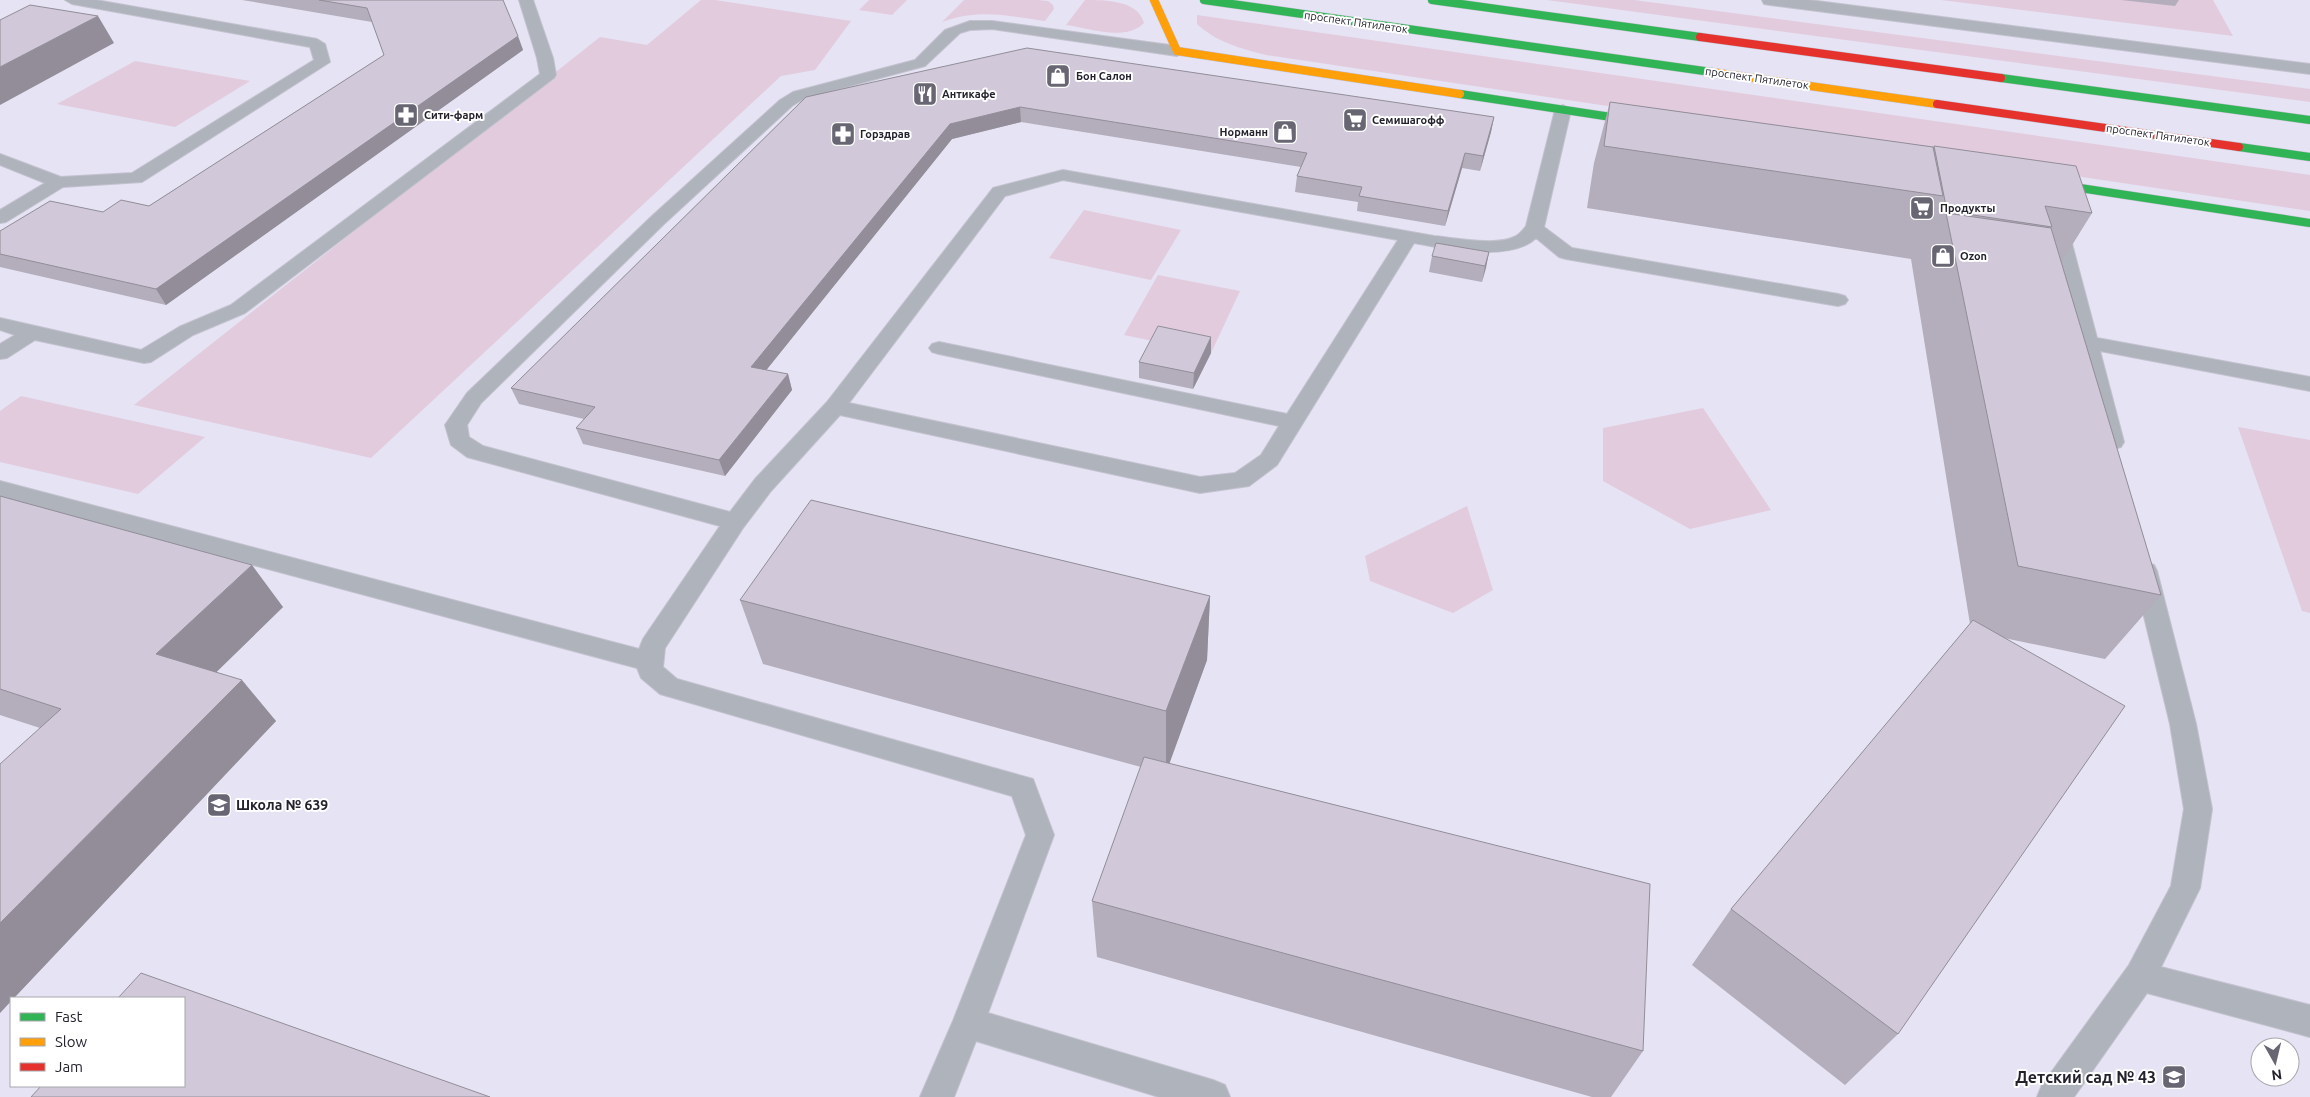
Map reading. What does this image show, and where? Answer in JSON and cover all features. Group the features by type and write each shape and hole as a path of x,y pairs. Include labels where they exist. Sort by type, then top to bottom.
{"street":[{"path":"1154,0 1177,51 1660,124"},
{"name":"проспект Пятилеток","path":"1204,0 2310,157"},
{"path":"1432,0 2310,120"},
{"path":"1770,0 2310,69"},
{"path":"2043,183 2310,223"}],"lane":[{"path":"0,159 59,182 136,178 322,62 318,44 73,0 57,9"},
{"path":"0,324 32,333 144,356 186,331 238,309 548,75 545,58 526,0"},
{"path":"735,522 475,452 458,440 456,425 474,398 658,220 786,103 799,95 920,63 930,56 951,32 969,26 992,24 1177,51"},
{"path":"937,1097 968,1023 1040,835 1023,788 669,687 650,671 652,646 735,522 763,485 835,407 999,192 1064,175 1440,242 1494,244 1521,240 1535,228 1563,110"},
{"path":"0,218 59,182"},
{"path":"2043,183 2089,343 2119,467"},
{"path":"1535,228 1566,254 1838,300"},
{"path":"835,407 1200,485 1241,480 1269,460 1409,237"},
{"path":"0,353 32,333"},
{"path":"2089,343 2310,384"},
{"path":"939,348 1293,422"},
{"path":"0,489 651,662"},
{"path":"2054,1097 2140,976 2185,888 2198,809 2183,724 2141,553"},
{"path":"2140,976 2310,1022"},
{"path":"968,1023 1213,1097"}],"shaded area":[{"path":"701,0 715,0 851,21 815,70 781,76 371,458 134,405 600,37 647,45"},
{"path":"869,0 907,0 892,15 859,10"},
{"path":"964,0 1048,1 1053,5 1054,9 1045,21 1005,15 981,14 968,15 942,22"},
{"path":"1085,0 1111,1 1128,6 1141,15 1144,23 1136,29 1117,33 1066,25"},
{"path":"1547,0 1634,0 2310,89 2310,102"},
{"path":"1941,0 2213,0 2233,36"},
{"path":"1197,15 2310,175 2310,211 1266,55 1238,47 1213,36 1197,24"},
{"path":"135,61 250,81 175,127 57,104"},
{"path":"1084,210 1181,230 1151,280 1049,258"},
{"path":"1158,275 1240,291 1211,353 1124,335"},
{"path":"21,396 205,437 138,494 0,462 0,411"},
{"path":"1703,408 1771,510 1690,529 1603,481 1603,428"},
{"path":"2238,427 2310,440 2310,613 2302,611"},
{"path":"1467,506 1493,590 1453,613 1370,581 1365,556"}],"building":[{"path":"319,0 503,0 518,36 156,289 0,254 0,231 50,201 103,212 121,200 149,206 384,55 367,8"},
{"path":"30,5 98,16 0,67 0,20"},
{"path":"1027,48 1494,117 1483,156 1465,153 1448,211 1359,196 1362,187 1297,176 1307,153 1020,107 950,124 751,367 788,374 719,460 576,428 595,407 511,388 806,97"},
{"path":"1610,102 1933,147 1943,196 1604,146"},
{"path":"1934,146 2076,166 2092,213 2045,206 2052,227 1947,211"},
{"path":"1946,213 2051,228 2161,595 2018,566"},
{"path":"1436,243 1489,252 1485,266 1432,256"},
{"path":"1158,326 1211,337 1194,373 1139,362"},
{"path":"0,496 252,565 156,654 242,680 0,923 0,764 61,709 0,689"},
{"path":"811,500 1210,596 1166,711 740,600"},
{"path":"1973,620 2125,706 1898,1034 1731,909"},
{"path":"1144,757 1650,884 1643,1051 1092,901"},
{"path":"141,973 490,1097 31,1097 40,1087 185,1087 185,997 119,997"}],"traffic: fast":[{"path":"1204,0 1711,72"},
{"path":"1432,0 1700,37"},
{"path":"2001,78 2310,120"},
{"path":"1460,94 1644,122"},
{"path":"2239,147 2310,157"},
{"path":"2047,183 2310,223"}],"traffic: slow":[{"path":"1154,0 1177,51 1460,94"},
{"path":"1711,72 1937,104"}],"traffic: jam":[{"path":"1700,37 2001,78"},
{"path":"1937,104 2239,147"}],"place":[{"name":"Бон Салон","path":"1058,76"},
{"name":"Антикафе","path":"925,94"},
{"name":"Сити-фарм","path":"406,115"},
{"name":"Семишагофф","path":"1355,120"},
{"name":"Норманн","path":"1285,132"},
{"name":"Горздрав","path":"843,134"},
{"name":"Продукты","path":"1922,208"},
{"name":"Ozon","path":"1943,256"},
{"name":"Школа № 639","path":"219,805"},
{"name":"Детский сад № 43","path":"2174,1077"}]}
